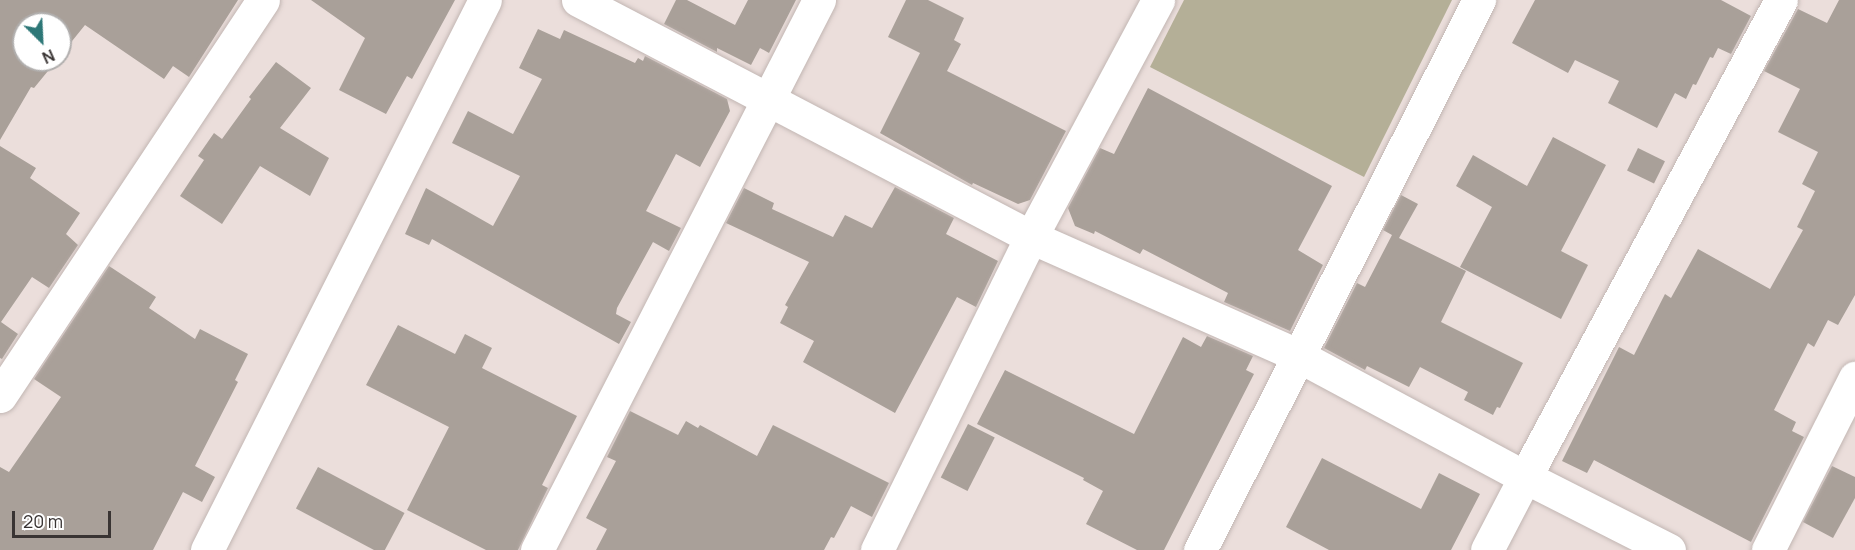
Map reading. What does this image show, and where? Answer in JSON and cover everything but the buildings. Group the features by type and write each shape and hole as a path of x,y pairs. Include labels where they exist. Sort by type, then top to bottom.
{"street":[{"path":"0,396 263,0"},
{"path":"207,550 485,0"},
{"path":"578,0 1031,237 1297,355 1525,477 1669,550"},
{"path":"537,550 819,0"},
{"path":"877,550 1031,237 1158,0"},
{"path":"1200,550 1479,0"},
{"path":"1487,550 1781,0"},
{"path":"1768,550 1855,378"}],"shaded area":[{"path":"1184,0 1452,0 1364,177 1150,67"}]}
